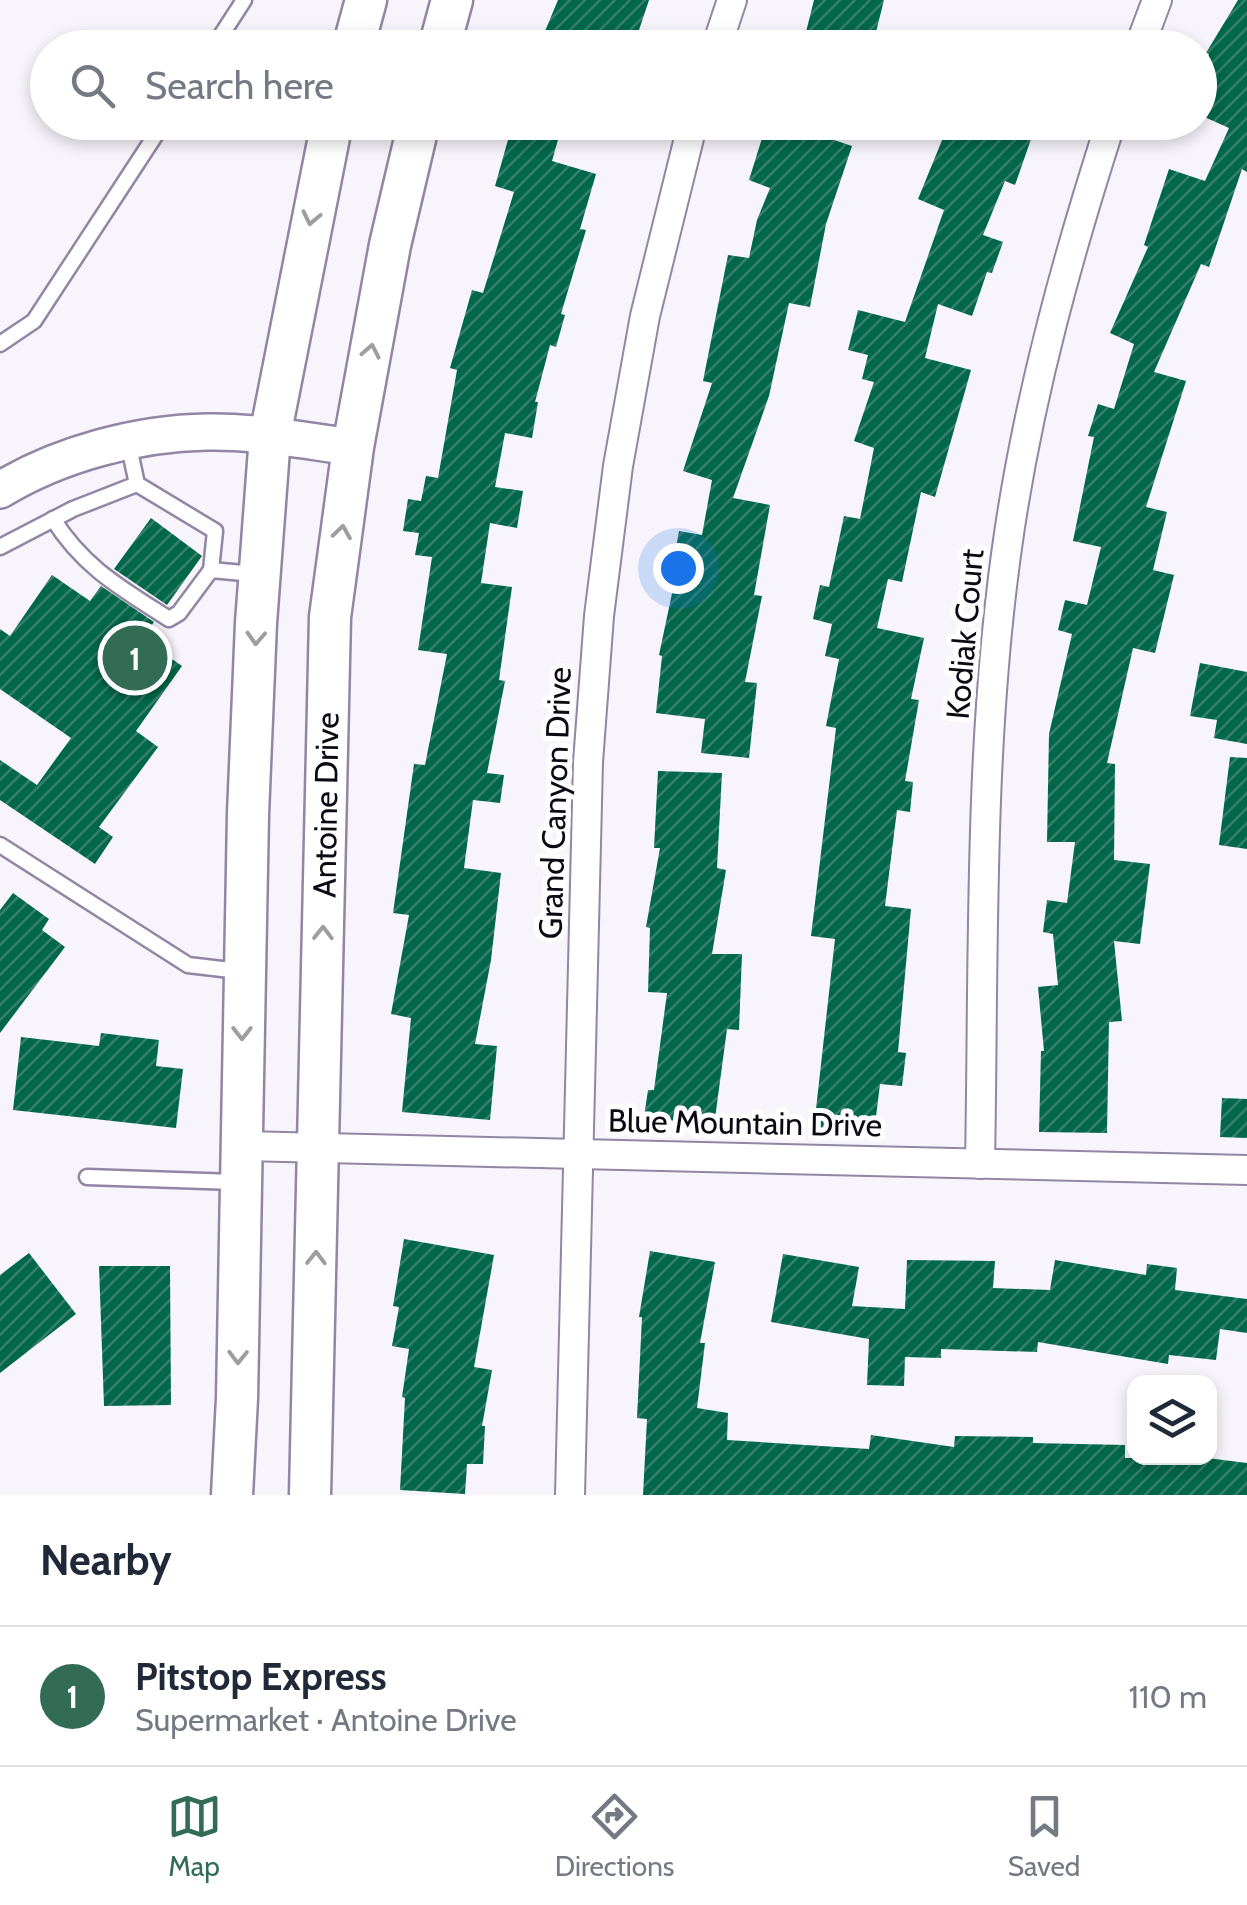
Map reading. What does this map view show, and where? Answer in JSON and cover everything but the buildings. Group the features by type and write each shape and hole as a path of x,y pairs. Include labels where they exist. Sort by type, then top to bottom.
{"main road":[{"path":"358,30 366,0"},
{"path":"444,30 452,0"},
{"path":"232,1495 242,1164 243,972 260,574 270,436 328,140"},
{"name":"Antoine Drive","path":"310,1495 330,617 353,447 390,245 415,140"}],"street":[{"path":"722,30 732,0"},
{"path":"1146,30 1157,0"},
{"name":"Grand Canyon Drive","path":"570,1495 588,762 599,616 618,466 645,316 689,140"},
{"name":"Kodiak Court","path":"980,1164 987,806 998,628 1010,527 1040,372 1074,238 1105,140"},
{"path":"0,490 56,462 128,442 206,432 353,447"},
{"name":"Blue Mountain Drive","path":"242,1164 318,1146 1247,1170"}],"lane":[{"path":"225,30 244,0"},
{"path":"0,344 34,321 152,140"},
{"path":"52,519 72,549 96,572 169,619 179,613 210,570 215,531 137,484 128,442"},
{"path":"0,547 52,519 137,484"},
{"path":"210,570 260,574"},
{"path":"0,846 188,964 243,972"},
{"path":"87,1177 242,1164"}],"place":[{"name":"Pitstop Express","path":"135,658"}]}
